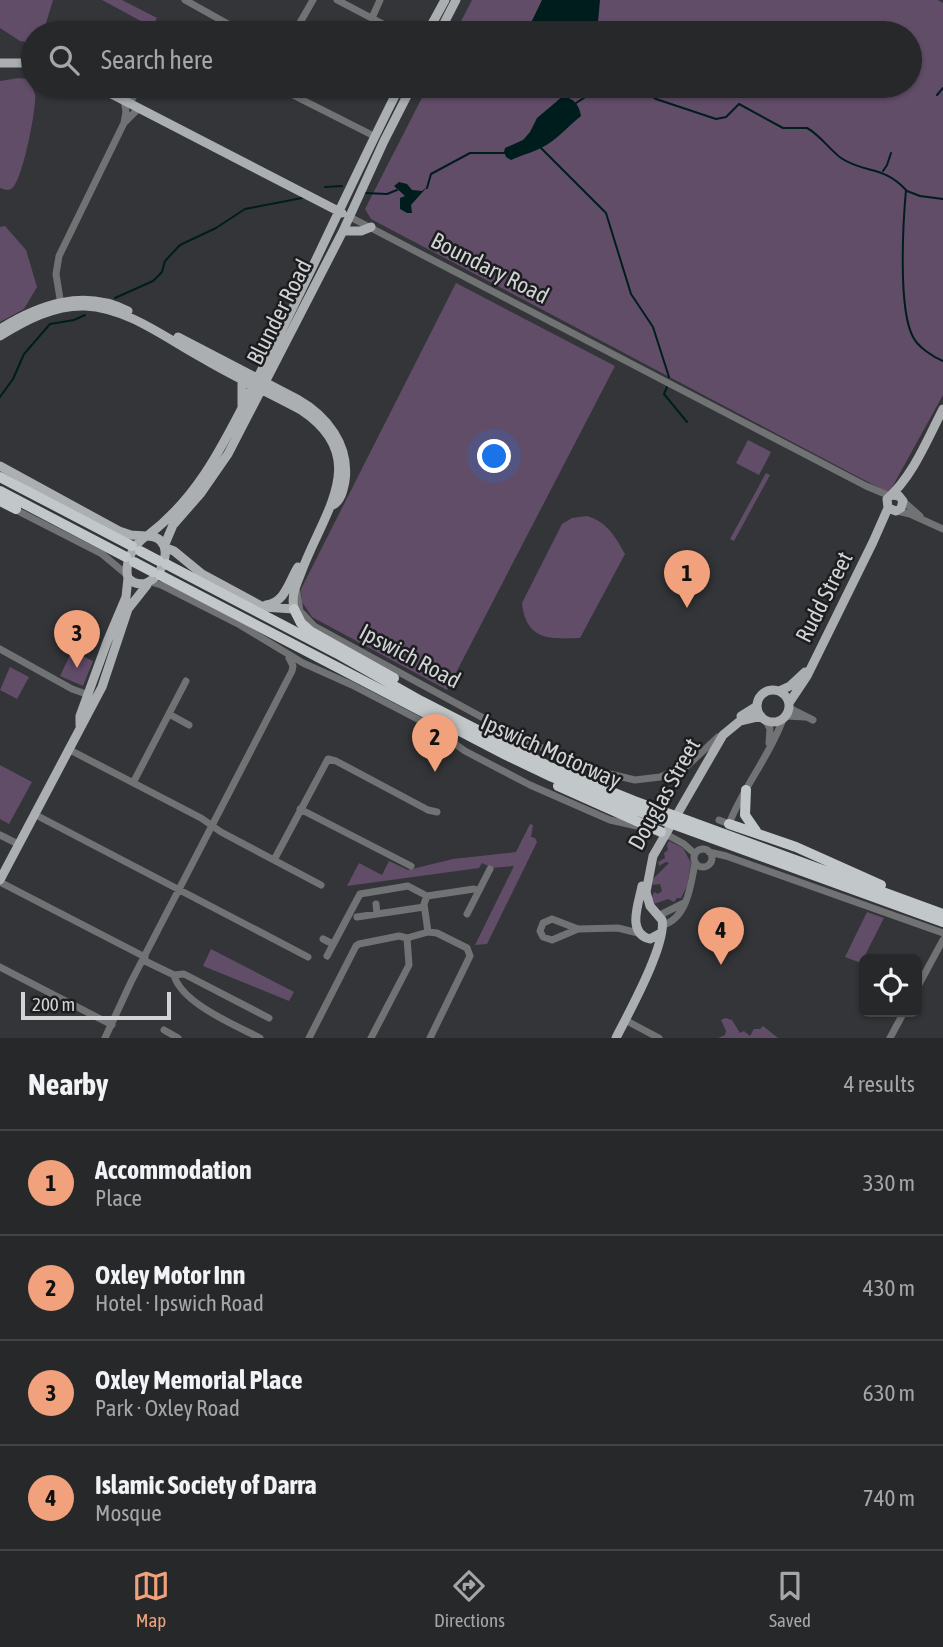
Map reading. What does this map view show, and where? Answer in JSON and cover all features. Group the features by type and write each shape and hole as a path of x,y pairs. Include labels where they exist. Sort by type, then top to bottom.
{"highway":[{"name":"Ipswich Motorway","path":"0,477 163,561 480,732 661,815"},
{"name":"Ipswich Motorway","path":"0,491 129,561 153,578 336,667 538,771 943,922"},
{"path":"0,502 16,509"},
{"path":"297,610 302,625 315,634 471,722 480,732"},
{"path":"240,625 319,664 329,668 336,667"},
{"path":"538,771 550,782 655,830"},
{"path":"746,790 746,817 751,827 763,835"},
{"path":"724,822 796,847 926,903 940,913"},
{"name":"Ipswich Motorway","path":"684,824 940,913"}],"main road":[{"path":"434,21 445,0"},
{"path":"445,21 456,0"},
{"path":"0,64 21,63"},
{"name":"Boundary Road","path":"119,98 350,216"},
{"name":"Blunder Road","path":"166,546 173,525 201,494 221,465 338,211 394,98"},
{"name":"Blunder Road","path":"136,547 178,510 201,482 242,408 274,363 343,231 406,98"},
{"path":"343,231 371,228"},
{"path":"0,329 37,309 86,300 114,305 259,384 309,415 329,435 339,465 333,505 306,558 279,600 268,605 254,602"},
{"path":"0,336 61,305 87,306 121,314 242,380 278,390 314,410 338,438 346,471 342,495 333,505"},
{"path":"274,363 278,390"},
{"path":"242,380 242,408"},
{"name":"Rudd Street","path":"787,711 943,409"},
{"path":"0,466 119,531 157,537 202,574 266,608 297,610 293,594 306,558"},
{"path":"92,696 110,667 128,609 153,578 163,561 166,546"},
{"path":"0,881 80,726 92,696 107,642 126,597 129,561 136,547"},
{"path":"127,576 136,585 153,578"},
{"name":"Rudd Street","path":"779,691 797,681 809,669"},
{"path":"779,691 787,711 775,722 763,718 757,706 764,693 779,691"},
{"name":"Douglas Street","path":"636,921 650,855 718,737 733,721 757,706"},
{"name":"Douglas Street","path":"616,1038 650,967 659,921 647,901 646,884 653,856 723,735 740,721 763,718"},
{"path":"642,936 654,938 659,921 643,912 636,921 642,936 651,954 650,967"}],"street":[{"path":"185,0 223,21"},
{"path":"301,21 313,0"},
{"path":"337,0 378,21"},
{"path":"372,18 380,0"},
{"path":"61,305 55,274 57,262 134,98"},
{"path":"299,98 374,135"},
{"path":"124,123 131,104"},
{"name":"Boundary Road","path":"350,216 943,529"},
{"path":"16,509 102,554 127,576"},
{"path":"153,578 240,625 283,652 427,724 469,753"},
{"name":"Ipswich Road","path":"297,610 310,623 522,739 593,769 635,780 660,777 687,766 718,737"},
{"path":"0,649 92,696"},
{"path":"105,1038 288,677 293,664 283,652"},
{"path":"133,783 186,681"},
{"path":"787,711 809,719"},
{"name":"Rudd Street","path":"724,822 746,790 776,737 787,711"},
{"path":"169,714 189,725"},
{"path":"763,718 770,729 768,747"},
{"path":"431,733 530,785 597,814 676,838 695,854 693,881 684,903 659,921"},
{"path":"68,749 321,885"},
{"path":"274,860 323,765 330,759 428,810 437,812"},
{"path":"300,808 411,866"},
{"path":"34,814 308,957"},
{"path":"0,835 18,844"},
{"path":"695,854 701,849 943,933"},
{"path":"693,881 708,864 709,852"},
{"path":"695,863 733,860"},
{"path":"467,914 490,869"},
{"path":"0,881 174,975 184,974 269,1018"},
{"path":"327,956 360,894 408,886 427,896 474,889 479,891"},
{"path":"427,896 424,907 428,932"},
{"path":"376,904 377,914"},
{"path":"358,917 424,907"},
{"path":"578,929 552,919 543,923 540,931 543,937 552,940 578,929 618,928 636,921"},
{"path":"618,928 642,936"},
{"path":"309,1038 356,946 428,932 437,933 467,948 470,956 430,1038"},
{"path":"371,1038 409,965 407,938"},
{"path":"323,939 332,944"},
{"path":"922,979 943,940"},
{"path":"0,967 112,1025"},
{"path":"174,975 178,986 191,998 260,1038"},
{"path":"191,998 197,989"},
{"path":"890,1038 901,1017"},
{"path":"625,1020 659,1038"},
{"path":"164,1030 178,1038"}],"shaded area":[{"path":"0,0 53,0 47,21 21,21 21,41 0,28"},
{"path":"102,0 122,0 157,18 155,21 141,21"},
{"path":"472,0 938,0 943,3 943,395 890,491 885,491 371,219 365,209 422,98 922,98 922,21 461,21"},
{"path":"21,78 21,98 35,98 28,145 20,174 11,189 7,190 0,188 0,81"},
{"path":"5,226 26,250 37,287 24,309 0,322 0,227"},
{"path":"456,283 615,366 447,690 312,617 302,602 301,589"},
{"path":"748,440 771,452 759,475 736,463"},
{"path":"766,473 770,475 734,541 730,539"},
{"path":"587,516 605,526 625,554 580,638 541,635 529,625 522,603 562,524 572,518"},
{"path":"72,651 93,661 83,686 60,676"},
{"path":"10,667 29,677 17,699 0,690"},
{"path":"0,765 32,782 9,824 0,819"},
{"path":"530,824 533,825 531,837 537,842 487,944 475,945 514,866 492,868 482,863 479,868 347,886 359,863 382,875 389,861 408,870 453,859 516,852"},
{"path":"669,841 683,848 691,863 687,886 681,898 674,902 668,899 654,904 651,900 654,892 658,894 662,891 660,884 653,885 652,880 669,863 659,866 658,862 665,858 664,853 668,850"},
{"path":"867,912 884,918 866,954 859,954 859,962 845,957"},
{"path":"211,949 294,992 289,1001 203,966"},
{"path":"721,1020 732,1020 740,1033 744,1031 750,1036 754,1029 763,1026 778,1038 718,1038 725,1035"}],"water":[{"path":"542,0 600,0 598,21 532,21"},
{"path":"561,98 568,98 575,103 581,116 537,150 511,160 506,157 505,148 523,140 537,118"},
{"path":"399,182 407,184 412,190 422,191 428,186 411,205 412,213 400,209 400,198 405,196 394,186"}],"waterway":[{"path":"937,95 943,88"},
{"path":"576,103 584,98"},
{"path":"654,98 716,119 726,117 739,104 783,128 807,128 841,158 898,182 906,190 903,287 908,324 918,344 943,361"},
{"path":"541,148 606,213 631,294 653,327 669,377"},
{"path":"427,188 431,174 470,153 506,153"},
{"path":"883,171 891,153"},
{"path":"325,187 342,186"},
{"path":"365,193 387,194 397,190"},
{"path":"907,191 943,199"},
{"path":"115,298 153,281 162,272 165,261 180,245 216,228 245,209 302,198"},
{"path":"0,397 13,379 24,354 50,324 74,320 85,315"},
{"path":"667,387 664,394 687,422"}],"place":[{"name":"Accommodation","path":"687,608"},
{"name":"Oxley Memorial Place","path":"77,668"},
{"name":"Oxley Motor Inn","path":"435,772"},
{"name":"Islamic Society of Darra","path":"721,965"}]}
